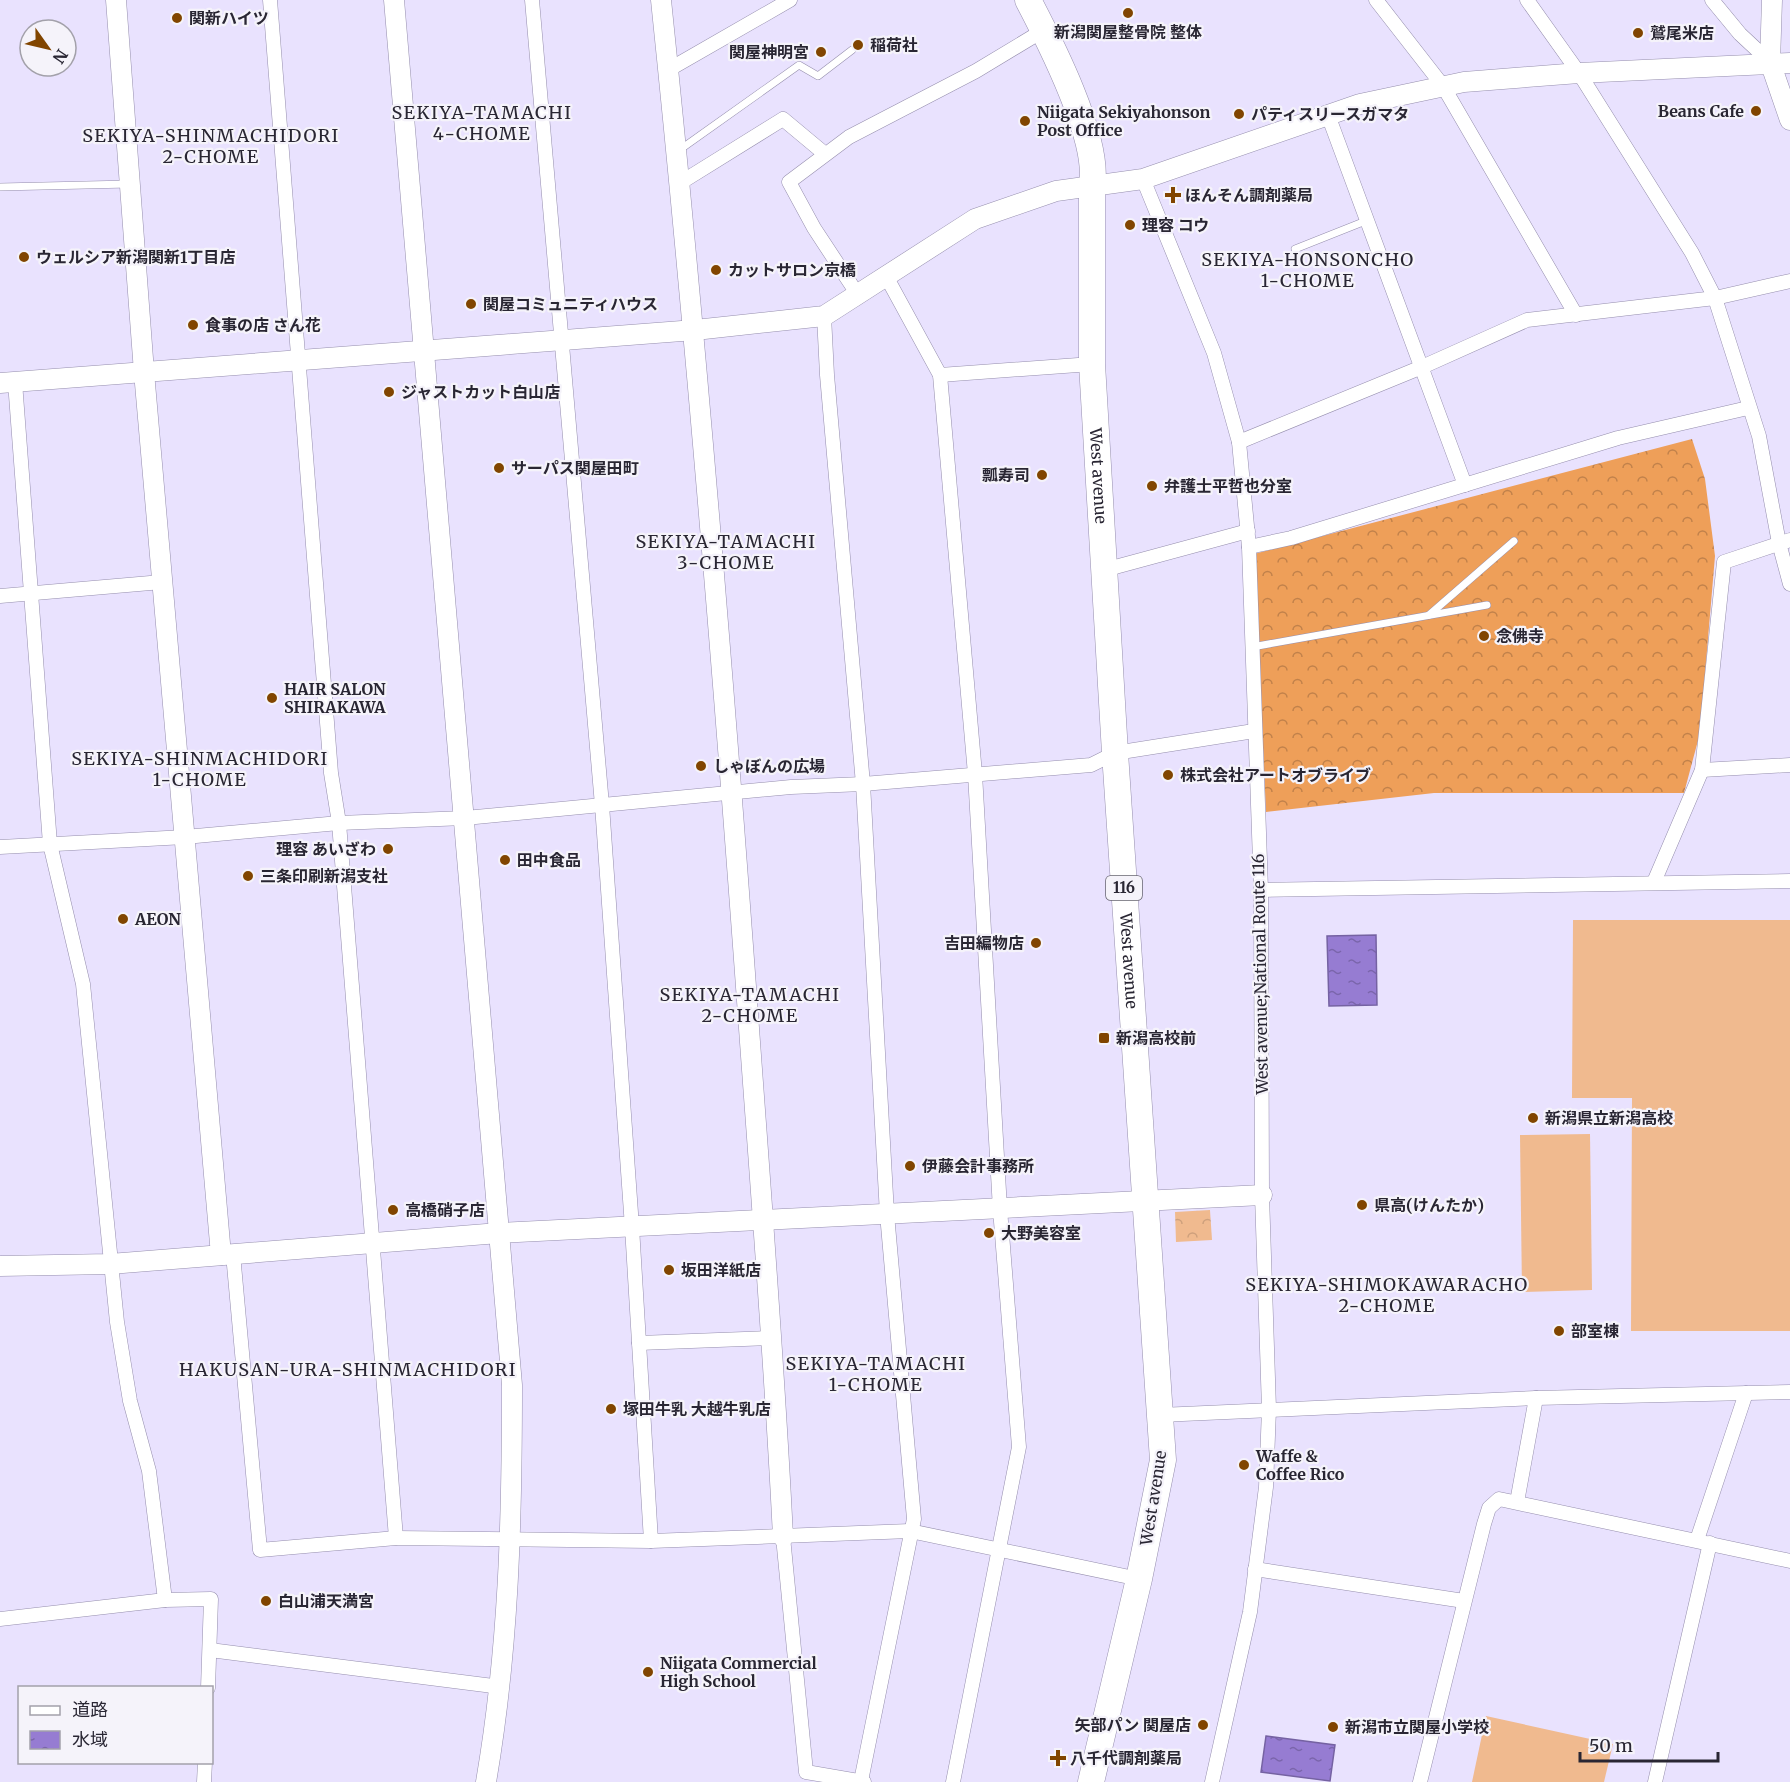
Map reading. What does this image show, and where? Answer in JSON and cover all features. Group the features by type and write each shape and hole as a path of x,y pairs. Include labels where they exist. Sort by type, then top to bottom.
{"highway":[{"name":"West avenue","path":"1028,0 1075,97 1095,171 1092,185 1092,364 1115,753 1163,1460 1139,1579 1091,1782"}],"street":[{"path":"116,0 144,372 185,837 227,1254 260,1550 396,1538 651,1541 910,1531 1139,1579"},
{"path":"270,0 331,773 339,823 396,1538"},
{"path":"394,0 512,1385 512,1540 501,1687 486,1782"},
{"path":"532,0 602,805 632,1227 651,1541"},
{"path":"661,0 695,330 773,1338 783,1537 806,1772 863,1782 914,1519 887,1214 863,784 827,375 824,316"},
{"path":"669,70 790,0"},
{"path":"1376,0 1443,86 1576,315"},
{"path":"1712,0 1740,34 1770,62"},
{"path":"1772,0 1770,62 1790,120"},
{"path":"1533,2 1692,253 1715,298 1748,408 1759,436 1784,541 1790,584"},
{"path":"858,295 814,228 789,182 857,132 976,70 1044,30"},
{"path":"165,1600 148,1471 130,1401 110,1264 83,984 50,844 30,594 7,382 562,341 824,316 975,219 1056,191 1143,179 1360,104 1464,82 1579,73 1770,62 1790,63"},
{"path":"1328,115 1465,485"},
{"path":"680,183 783,119 825,154"},
{"name":"West avenue;National Route 116","path":"1143,179 1214,353 1239,442 1249,547 1261,890 1262,1195 1269,1409 1266,1487 1250,1612 1212,1782"},
{"path":"886,276 940,375 975,774 1000,1209 1019,1447 954,1782"},
{"path":"1239,442 1422,367 1527,320 1715,298 1790,281"},
{"path":"940,375 1092,364"},
{"path":"1249,547 1291,538 1618,438 1748,408"},
{"path":"1104,570 1248,531"},
{"path":"1654,882 1702,770 1724,562 1784,541"},
{"path":"0,596 162,582"},
{"path":"0,847 185,837 339,823 465,818 732,792 863,784 1091,765 1115,753 1254,731"},
{"path":"1702,770 1790,765"},
{"path":"1261,890 1790,881"},
{"path":"0,1266 110,1264 499,1233 763,1218 1000,1209 1262,1195"},
{"path":"639,1343 773,1338"},
{"path":"1160,1415 1536,1398 1790,1392"},
{"path":"1655,1782 1704,1542 1746,1394"},
{"path":"1518,1502 1536,1398"},
{"path":"1420,1782 1489,1508 1499,1499 1790,1561"},
{"path":"1256,1569 1464,1601"},
{"path":"0,1619 165,1600 211,1599 208,1686"},
{"path":"210,1650 501,1687"},
{"path":"204,1782 205,1764"}],"lane":[{"path":"677,152 799,65 818,76 852,50"},
{"path":"0,187 130,184"},
{"path":"1295,249 1368,220"},
{"path":"1427,616 1514,541"},
{"path":"1252,647 1487,605"}],"green space":[{"name":"念佛寺","path":"1692,439 1705,479 1715,556 1700,733 1684,793 1434,793 1266,812 1254,554"},
{"path":"1573,920 1790,920 1790,1331 1631,1331 1632,1098 1572,1098"},
{"path":"1590,1134 1592,1290 1522,1292 1520,1135"},
{"path":"1210,1210 1212,1240 1176,1242 1175,1212"},
{"path":"1486,1716 1613,1744 1604,1782 1472,1782"}],"water":[{"path":"1376,935 1377,1005 1329,1006 1327,936"},
{"path":"1266,1736 1335,1745 1330,1781 1261,1772"}],"place":[{"name":"新潟関屋整骨院 整体","path":"1128,13"},
{"name":"関新ハイツ","path":"177,18"},
{"name":"鷲尾米店","path":"1638,33"},
{"name":"稲荷社","path":"858,45"},
{"name":"関屋神明宮","path":"821,52"},
{"name":"Beans Cafe","path":"1756,111"},
{"name":"パティスリースガマタ","path":"1239,114"},
{"name":"Niigata Sekiyahonson Post Office","path":"1025,121"},
{"name":"ほんそん調剤薬局","path":"1173,195"},
{"name":"理容 コウ","path":"1130,225"},
{"name":"ウェルシア新潟関新1丁目店","path":"24,257"},
{"name":"カットサロン京橋","path":"716,270"},
{"name":"関屋コミュニティハウス","path":"471,304"},
{"name":"食事の店 さん花","path":"193,325"},
{"name":"ジャストカット白山店","path":"389,392"},
{"name":"サーパス関屋田町","path":"499,468"},
{"name":"瓢寿司","path":"1042,475"},
{"name":"弁護士平哲也分室","path":"1152,486"},
{"name":"念佛寺","path":"1484,636"},
{"name":"HAIR SALON SHIRAKAWA","path":"272,698"},
{"name":"しゃぼんの広場","path":"701,766"},
{"name":"株式会社アートオブライブ","path":"1168,775"},
{"name":"理容 あいざわ","path":"388,849"},
{"name":"田中食品","path":"505,860"},
{"name":"三条印刷新潟支社","path":"248,876"},
{"name":"AEON","path":"123,919"},
{"name":"吉田編物店","path":"1036,943"},
{"name":"新潟高校前","path":"1104,1038"},
{"name":"新潟県立新潟高校","path":"1533,1118"},
{"name":"伊藤会計事務所","path":"910,1166"},
{"name":"県高(けんたか)","path":"1362,1205"},
{"name":"高橋硝子店","path":"393,1210"},
{"name":"大野美容室","path":"989,1233"},
{"name":"坂田洋紙店","path":"669,1270"},
{"name":"部室棟","path":"1559,1331"},
{"name":"塚田牛乳 大越牛乳店","path":"611,1409"},
{"name":"Waffe & Coffee Rico","path":"1244,1465"},
{"name":"白山浦天満宮","path":"266,1601"},
{"name":"Niigata Commercial High School","path":"648,1672"},
{"name":"矢部パン 関屋店","path":"1203,1725"},
{"name":"新潟市立関屋小学校","path":"1333,1727"},
{"name":"八千代調剤薬局","path":"1058,1758"}],"district":[{"name":"SEKIYA-TAMACHI 4-CHOME","path":"482,123"},
{"name":"SEKIYA-SHINMACHIDORI 2-CHOME","path":"211,146"},
{"name":"SEKIYA-HONSONCHO 1-CHOME","path":"1308,270"},
{"name":"SEKIYA-TAMACHI 3-CHOME","path":"726,552"},
{"name":"SEKIYA-SHINMACHIDORI 1-CHOME","path":"200,769"},
{"name":"SEKIYA-TAMACHI 2-CHOME","path":"750,1005"},
{"name":"SEKIYA-SHIMOKAWARACHO 2-CHOME","path":"1387,1295"},
{"name":"HAKUSAN-URA-SHINMACHIDORI","path":"348,1370"},
{"name":"SEKIYA-TAMACHI 1-CHOME","path":"876,1374"}]}
